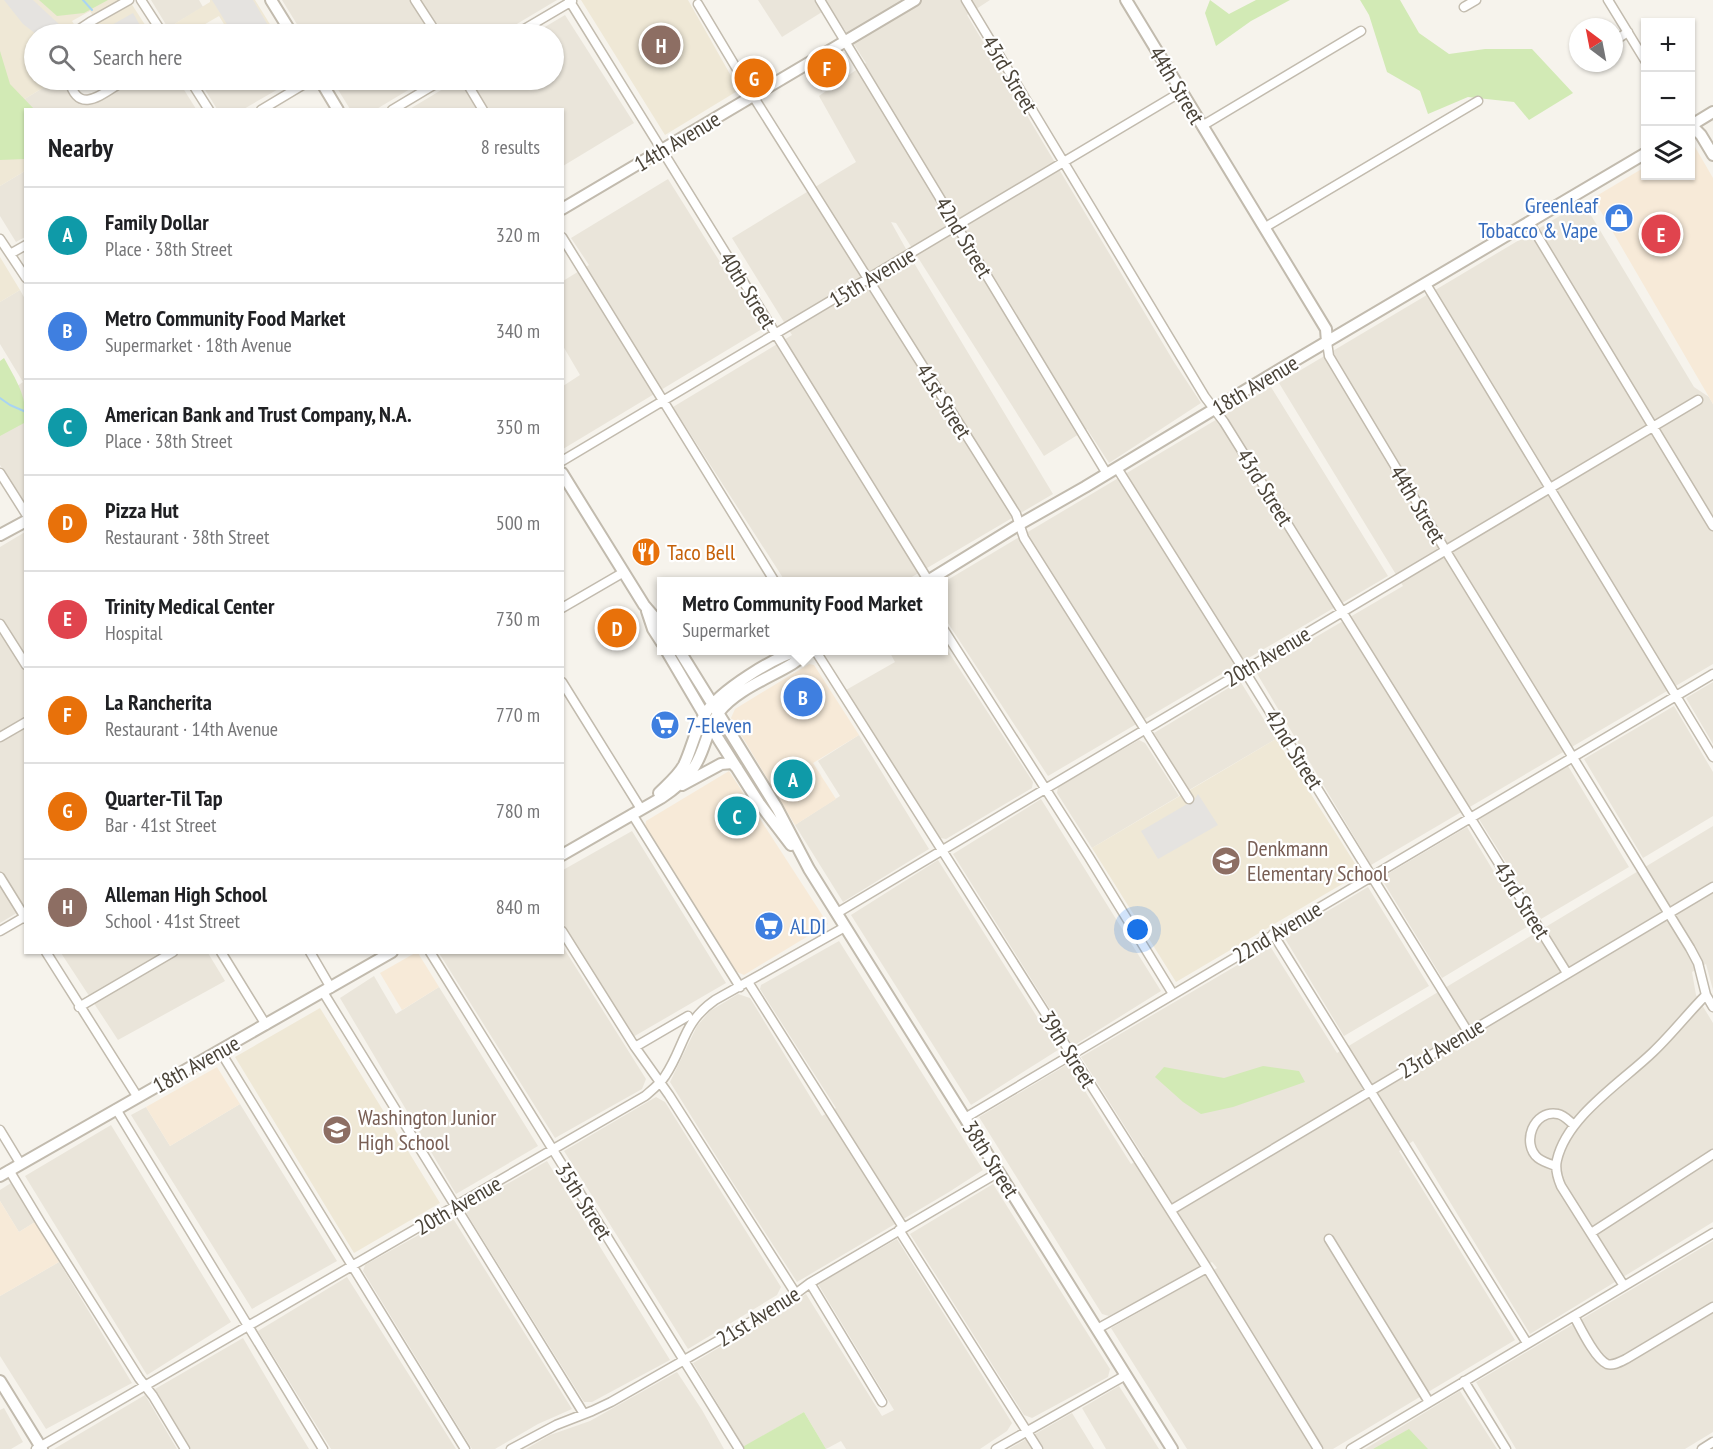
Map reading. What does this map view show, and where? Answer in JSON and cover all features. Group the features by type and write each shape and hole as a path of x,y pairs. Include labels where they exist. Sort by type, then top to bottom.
{"street":[{"path":"87,24 129,0"},
{"path":"141,0 157,24"},
{"path":"271,0 286,24"},
{"path":"415,0 431,24"},
{"name":"42nd Street","path":"820,0 956,225 1112,471 1244,670 1468,1032"},
{"name":"14th Avenue","path":"564,208 915,0"},
{"name":"43rd Street","path":"966,0 1201,390 1342,611 1567,973"},
{"name":"44th Street","path":"1126,0 1326,330 1329,356 1698,963 1706,994 1713,1007"},
{"path":"1464,6 1476,0"},
{"path":"1608,0 1641,54"},
{"path":"533,24 571,1"},
{"name":"40th Street","path":"571,1 925,577"},
{"name":"41st Street","path":"698,4 753,96 1016,514 1024,538 1189,799"},
{"path":"1202,126 1361,31"},
{"path":"1623,35 1628,32"},
{"path":"74,90 82,99 87,100 98,98 110,90"},
{"path":"196,90 208,108"},
{"path":"264,108 294,90"},
{"path":"326,90 337,108"},
{"path":"395,108 425,90"},
{"path":"471,90 482,108"},
{"name":"15th Avenue","path":"564,460 1181,92"},
{"path":"1264,228 1478,101"},
{"path":"1695,123 1713,112"},
{"path":"1692,126 1701,135 1713,155"},
{"name":"18th Avenue","path":"934,577 1641,156"},
{"path":"1529,222 1713,526"},
{"path":"0,238 24,275"},
{"path":"564,240 772,577"},
{"path":"10,254 24,246"},
{"path":"1426,284 1713,757"},
{"name":"20th Avenue","path":"837,913 1698,400"},
{"path":"0,473 24,511"},
{"path":"564,476 644,605 657,620"},
{"path":"0,535 24,522"},
{"path":"564,607 624,572"},
{"path":"644,605 657,635"},
{"path":"0,624 24,662"},
{"path":"948,636 1173,994"},
{"name":"38th Street","path":"668,655 759,803 809,869 837,913 1172,1449"},
{"name":"38th Street","path":"682,655 777,808 809,869"},
{"path":"676,788 694,769 716,708 726,691 772,663 791,655"},
{"path":"636,811 669,784 684,765 704,715 726,705 807,655"},
{"name":"39th Street","path":"816,655 1171,1210 1318,1449"},
{"name":"22nd Avenue","path":"965,1118 1713,674"},
{"path":"564,685 636,811 901,1228 1038,1449"},
{"path":"0,737 24,724"},
{"path":"564,854 721,764 732,763 737,768"},
{"path":"0,877 24,915"},
{"name":"23rd Avenue","path":"1171,1210 1713,887"},
{"path":"0,931 24,918"},
{"name":"20th Avenue","path":"39,1448 645,1096 661,1082 670,1068 697,1015 715,1000 845,927"},
{"path":"564,934 796,1294"},
{"path":"1273,934 1527,1343"},
{"path":"47,954 137,1096"},
{"path":"79,1007 170,954"},
{"path":"222,954 266,1025"},
{"path":"311,954 327,990 455,1207 584,1414"},
{"name":"18th Avenue","path":"5,1173 389,954"},
{"name":"35th Street","path":"431,954 738,1449"},
{"path":"1624,1286 1561,1186 1556,1166 1557,1160 1574,1125 1653,1052 1706,994"},
{"path":"635,1047 688,1016"},
{"path":"220,1051 465,1449"},
{"path":"116,1109 324,1449"},
{"path":"1556,1166 1543,1161 1533,1153 1530,1143 1533,1128 1542,1118 1552,1114 1563,1116 1574,1125"},
{"path":"0,1130 20,1163"},
{"path":"1590,1233 1713,1154"},
{"name":"21st Avenue","path":"511,1449 564,1421 611,1402 732,1333 901,1228 999,1172"},
{"path":"5,1173 41,1223 185,1449"},
{"path":"1351,1449 1713,1233"},
{"path":"1329,1239 1429,1402"},
{"path":"1097,1329 1207,1268"},
{"path":"810,1283 882,1402"},
{"path":"1574,1316 1598,1356 1607,1364 1612,1364 1626,1359 1713,1307"},
{"path":"996,1449 1126,1375"},
{"path":"0,1381 39,1448"},
{"path":"1464,1381 1506,1449"},
{"path":"1702,1449 1713,1442"}],"shaded area":[{"path":"0,0 129,0 145,24 98,24 90,11 72,21 74,24 24,24 24,90 39,90 13,106 24,125 24,172 0,186"},
{"path":"4,0 33,0 59,24 24,25"},
{"path":"151,0 199,0 203,7 175,24 166,24"},
{"path":"210,0 255,0 270,24 224,24 219,16 205,24 174,24"},
{"path":"212,0 253,0 267,24 227,24"},
{"path":"282,0 557,0 517,24 297,24"},
{"path":"581,0 688,0 739,90 665,135"},
{"path":"758,0 990,0 967,15 1174,362 1201,403 1109,463 1087,429 1044,456 896,223 891,222 1053,494 912,577 782,577 673,407 792,335 732,238 856,162 819,96 866,63 830,7 782,37"},
{"path":"133,13 139,24 114,24"},
{"path":"565,15 634,123 564,165 564,108 411,108 441,90 564,90 564,24 550,24"},
{"path":"39,90 68,90 74,100 91,105 117,90 184,90 195,108 24,109 13,106"},
{"path":"205,90 277,90 245,108 216,108"},
{"path":"338,90 408,90 378,108 349,108"},
{"path":"1695,147 1713,178 1713,404 1593,198 1641,169 1641,180 1695,180"},
{"path":"24,172 24,238 16,242 0,216 0,186"},
{"path":"668,179 762,329 564,448 564,385 580,375 564,348 564,280 589,265 571,238"},
{"path":"1583,202 1694,387 1709,397 1713,404 1713,664 1371,865 1256,672 1403,586 1279,383"},
{"path":"0,257 20,290 0,302"},
{"path":"20,290 24,297 24,407 13,389 23,382 0,344 0,302"},
{"path":"1271,387 1388,576 1048,776 948,623 948,580"},
{"path":"24,417 24,506 0,465 0,431"},
{"path":"24,533 24,909 0,923 0,547"},
{"path":"948,651 1033,782 1032,788 946,839 940,838 846,690 895,662 891,655 948,655"},
{"path":"809,664 814,665 859,735 813,763 836,799 795,825 731,718 735,709"},
{"path":"1240,681 1276,739 1189,790 1154,733"},
{"path":"1713,682 1713,744 1686,698"},
{"path":"1674,706 1713,772 1713,816 1643,858 1584,759"},
{"path":"859,735 929,849 843,902 795,825 840,796 818,761"},
{"name":"Denkmann Elementary School","path":"1276,739 1361,873 1176,982 1092,848"},
{"path":"1139,740 1145,743 1179,796 1092,848 1057,793 1058,787"},
{"path":"1568,766 1629,867 1541,919 1479,819"},
{"path":"729,771 828,924 744,975 737,972 645,828 646,821"},
{"path":"1198,794 1218,825 1158,859 1141,831 1194,800"},
{"path":"1041,799 1161,991 1073,1046 953,854"},
{"path":"1713,826 1713,990 1706,964 1692,972 1696,995 1713,1023 1713,1222 1530,1334 1413,1141 1399,1151 1515,1340 1333,1449 1187,1449 1111,1328 1217,1268 1212,1262 1109,1316 1102,1314 979,1117 1068,1064 1131,1164 1144,1157 1081,1057 1270,946 1337,1053"},
{"path":"1467,827 1527,927 1442,978 1381,878"},
{"path":"632,831 726,983 633,1037 564,925 564,869"},
{"path":"938,860 1058,1050 971,1105 851,915"},
{"path":"1368,887 1429,986 1344,1036 1284,937"},
{"path":"839,941 983,1170 797,1282 670,1082 697,1026 710,1011 738,994 750,998 822,1116 836,1108 760,989 761,985"},
{"path":"564,949 646,1079 642,1089 555,1138 440,954 564,954"},
{"path":"62,954 209,954 225,981 118,1040"},
{"path":"413,954 419,954 439,987 402,1010 380,973"},
{"path":"374,976 396,1014 439,987 538,1146 456,1194 340,998"},
{"name":"Washington Junior High School","path":"320,1008 440,1203 354,1253 235,1057"},
{"path":"217,1067 240,1104 170,1146 146,1107"},
{"path":"656,1097 665,1102 781,1287 777,1295 688,1349 564,1151"},
{"path":"240,1104 337,1261 252,1309 131,1115 146,1107 170,1146"},
{"path":"111,1125 231,1322 147,1375 25,1176"},
{"path":"547,1161 670,1360 592,1402 584,1402 467,1214 467,1207"},
{"path":"11,1183 35,1222 19,1232 0,1201 0,1190"},
{"path":"993,1184 1110,1369 1108,1377 1032,1418 1024,1415 910,1234"},
{"path":"0,1201 19,1232 35,1222 59,1262 0,1296"},
{"path":"449,1218 454,1220 572,1409 538,1424 495,1449 472,1449 363,1271 365,1265"},
{"path":"897,1239 1012,1423 1007,1431 980,1449 846,1449 841,1441 826,1449 804,1412 744,1447 693,1363 806,1294 882,1416 894,1410 818,1284"},
{"path":"1713,1241 1713,1432 1685,1449 1516,1449 1476,1382"},
{"path":"59,1262 132,1383 46,1429 0,1356 0,1296"},
{"path":"347,1277 456,1449 331,1449 258,1331"},
{"path":"243,1338 309,1449 191,1449 155,1389"},
{"path":"677,1372 724,1449 526,1449 550,1435 590,1421"},
{"path":"1119,1386 1159,1449 1106,1449 1082,1408"},
{"path":"1460,1391 1497,1449 1365,1449"},
{"path":"145,1395 177,1449 54,1449"},
{"path":"4,1408 23,1442 11,1449 0,1449 0,1410"},
{"path":"1072,1413 1094,1449 1009,1449"}],"green space":[{"path":"39,0 108,0 84,13 57,16"},
{"path":"1210,0 1229,14 1256,0 1290,0 1251,21 1216,46 1205,13"},
{"path":"1360,0 1400,0 1419,33 1449,54 1485,49 1532,49 1573,93 1529,120 1514,102 1468,97 1428,114 1420,91 1387,72 1369,15"},
{"path":"0,51 10,84 33,108 24,108 24,159 0,160"},
{"path":"4,358 17,381 24,404 24,423 0,436 0,361"},
{"path":"1263,1066 1299,1071 1305,1082 1233,1107 1201,1114 1183,1102 1155,1077 1164,1067 1224,1078"},
{"path":"804,1412 826,1449 739,1449"},
{"path":"1409,1429 1428,1449 1373,1449"}],"waterway":[{"path":"83,0 92,10"},
{"path":"0,398 24,411"}],"place":[{"name":"Alleman High School","path":"661,45"},
{"name":"La Rancherita","path":"827,68"},
{"name":"Quarter-Til Tap","path":"754,78"},
{"name":"Greenleaf Tobacco & Vape","path":"1619,218"},
{"name":"Trinity Medical Center","path":"1661,234"},
{"name":"Taco Bell","path":"646,552"},
{"name":"Pizza Hut","path":"617,628"},
{"name":"Metro Community Food Market","path":"803,697"},
{"name":"7-Eleven","path":"665,725"},
{"name":"Family Dollar","path":"793,779"},
{"name":"American Bank and Trust Company, N.A.","path":"737,816"},
{"name":"Denkmann Elementary School","path":"1226,861"},
{"name":"ALDI","path":"769,926"},
{"name":"Washington Junior High School","path":"337,1130"}]}
